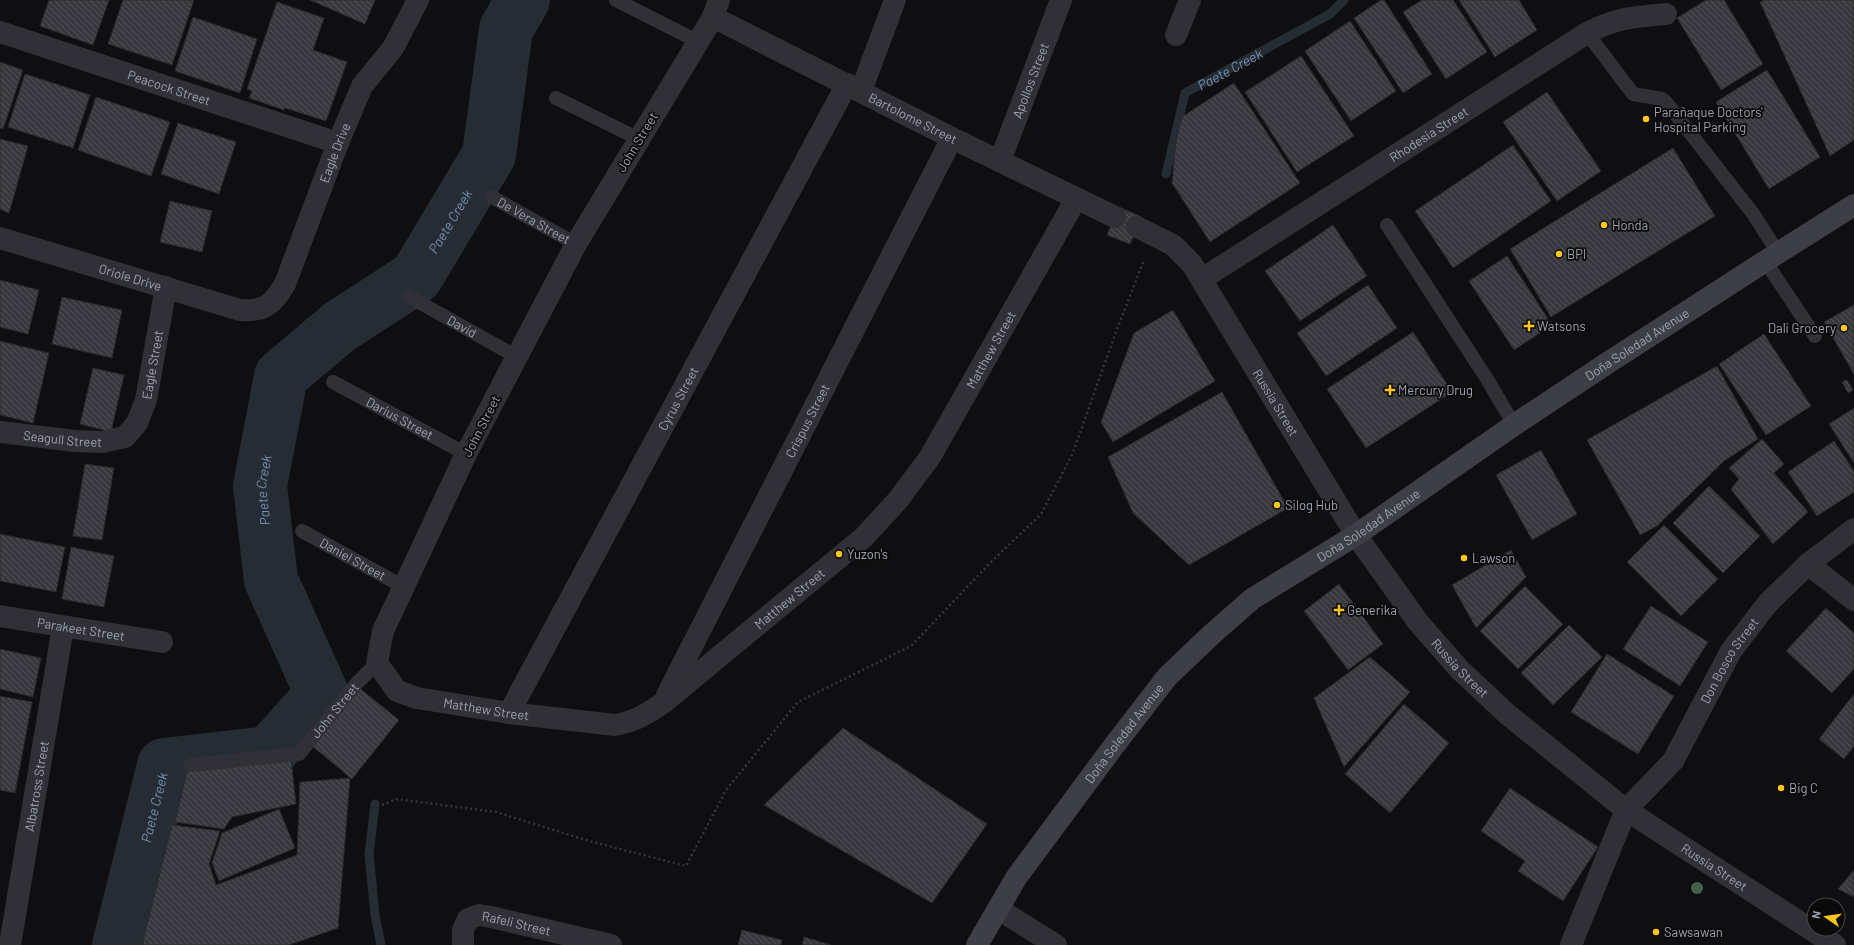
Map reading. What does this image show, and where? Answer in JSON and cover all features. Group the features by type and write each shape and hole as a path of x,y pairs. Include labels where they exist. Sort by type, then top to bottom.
{"main road":[{"name":"Doña Soledad Avenue","path":"977,945 998,908 1025,866 1113,747 1167,678 1211,635 1252,599 1356,535 1514,425 1771,257 1854,206"}],"street":[{"name":"Eagle Drive","path":"262,309 275,300 285,284 338,143 362,86 393,48 418,0"},
{"name":"Cyrus Street","path":"509,713 854,87 895,0"},
{"name":"Apollos Street","path":"1000,161 1061,0"},
{"path":"1176,35 1190,0"},
{"name":"John Street","path":"377,663 383,631 466,454 576,244 716,8"},
{"name":"Bartolome Street","path":"716,8 854,87 952,138 1115,217"},
{"name":"Rhodesia Street","path":"1202,279 1587,33 1608,23 1630,17 1666,14"},
{"name":"Peacock Street","path":"0,32 338,143"},
{"name":"Crispus Street","path":"663,703 952,138"},
{"name":"Matthew Street","path":"377,663 397,691 417,698 509,713 615,725 629,723 644,717 864,537 898,500 930,457 1076,199"},
{"path":"1144,230 1173,246 1192,264 1202,279"},
{"name":"Oriole Drive","path":"0,238 240,310 252,311 262,309"},
{"name":"Russia Street","path":"1202,279 1356,535 1418,622 1460,670 1508,714 1626,810 1835,945"},
{"name":"Eagle Street","path":"125,437 137,423 146,400 166,287"},
{"name":"Seagull Street","path":"0,432 75,441 102,442 125,437"},
{"name":"Don Bosco Street","path":"1626,810 1673,761 1731,651 1768,603 1808,564 1854,529"},
{"path":"1808,564 1854,600"},
{"name":"Parakeet Street","path":"0,616 162,642"},
{"name":"Albatross Street","path":"10,945 63,627"},
{"path":"1571,945 1626,810"},
{"path":"998,908 1056,945"},
{"name":"Rafeli Street","path":"463,945 463,930 468,919 480,916 491,917 611,945"}],"lane":[{"path":"616,0 697,41"},
{"path":"1587,33 1633,94 1662,99 1666,102 1754,215 1771,257 1815,336"},
{"path":"556,98 639,139"},
{"name":"De Vera Street","path":"492,197 576,244"},
{"path":"1386,225 1487,379 1514,425"},
{"name":"David","path":"408,296 517,356"},
{"name":"Darius Street","path":"333,382 466,454"},
{"name":"Daniel Street","path":"302,531 404,587"},
{"name":"John Street","path":"191,765 299,754 357,683 377,663"}],"path":[{"path":"382,805 396,799 496,812 589,841 686,866 726,790 798,702 911,646 992,561 1041,514 1072,455 1116,332 1144,260 1144,230"}],"building":[{"path":"49,0 109,0 93,45 40,26"},
{"path":"123,0 194,0 172,65 108,44"},
{"path":"310,0 375,0 365,24"},
{"path":"1381,0 1384,0 1432,74 1403,93 1354,18"},
{"path":"1422,0 1453,0 1487,52 1446,79 1403,12"},
{"path":"1459,0 1519,0 1537,30 1495,57"},
{"path":"1706,0 1724,0 1763,64 1721,90 1677,18"},
{"path":"1765,0 1854,0 1854,140 1830,156 1760,2"},
{"path":"277,2 324,18 313,50 347,62 326,121 285,108 284,110 249,98 252,91 247,89"},
{"path":"193,17 257,39 240,93 175,71"},
{"path":"1350,21 1396,91 1351,121 1305,51"},
{"path":"1301,56 1354,136 1297,172 1245,92"},
{"path":"0,62 23,70 3,129 0,128"},
{"path":"1767,70 1820,157 1769,189 1716,102"},
{"path":"25,74 90,95 73,148 8,127"},
{"path":"1234,83 1300,183 1210,242 1172,183 1176,141 1182,117"},
{"path":"1547,92 1601,171 1557,201 1503,122"},
{"path":"96,97 170,122 151,176 78,150"},
{"path":"178,123 236,142 219,194 161,174"},
{"path":"0,139 28,146 9,213 0,209"},
{"path":"1513,145 1551,201 1453,268 1415,211"},
{"path":"1673,148 1715,216 1551,317 1510,249"},
{"path":"170,201 212,211 202,252 160,242"},
{"path":"1119,207 1142,217 1130,244 1107,235"},
{"path":"1333,225 1367,276 1300,321 1265,271"},
{"path":"1507,256 1552,325 1514,350 1469,281"},
{"path":"0,280 39,290 28,334 0,327"},
{"path":"1368,285 1397,328 1326,376 1297,333"},
{"path":"62,297 122,310 112,358 52,344"},
{"path":"1854,305 1854,374 1824,322"},
{"path":"1173,310 1215,381 1113,442 1101,422 1134,333"},
{"name":"Mercury Drug","path":"1413,332 1452,392 1366,448 1327,389"},
{"path":"1764,334 1811,406 1766,435 1719,364"},
{"path":"0,341 49,353 33,423 0,415"},
{"path":"1717,366 1758,439 1724,461 1657,526 1640,535 1587,440"},
{"path":"93,368 124,375 111,432 80,424"},
{"path":"1847,380 1853,390 1848,393 1842,382"},
{"path":"1222,392 1288,508 1189,565 1133,513 1108,457"},
{"path":"1854,408 1854,463 1829,424"},
{"path":"1762,439 1784,464 1774,473 1808,512 1773,544 1731,489 1739,479 1729,468"},
{"path":"1834,441 1854,471 1854,492 1817,516 1788,472"},
{"path":"1541,450 1577,514 1532,540 1496,475"},
{"path":"85,464 114,468 102,540 73,536"},
{"path":"1709,486 1760,536 1723,573 1673,523"},
{"path":"1664,525 1718,579 1681,616 1627,562"},
{"path":"0,534 65,547 56,592 0,581"},
{"path":"71,547 114,556 104,607 62,599"},
{"path":"1511,550 1526,577 1476,628 1452,585"},
{"path":"1339,584 1383,644 1348,670 1304,611"},
{"path":"1525,586 1563,624 1518,669 1480,631"},
{"path":"1651,606 1708,642 1680,686 1623,649"},
{"path":"1826,608 1854,633 1854,669 1832,693 1786,651"},
{"path":"1569,625 1602,657 1553,705 1521,673"},
{"path":"0,649 41,658 33,697 0,689"},
{"path":"1607,654 1674,696 1638,754 1571,712"},
{"path":"1370,657 1410,692 1344,767 1314,698"},
{"path":"358,687 399,720 352,779 311,745"},
{"path":"1854,694 1854,746 1844,759 1819,739"},
{"path":"0,696 32,702 15,793 0,790"},
{"path":"1404,704 1449,743 1390,813 1345,774"},
{"path":"843,728 987,824 932,903 764,805"},
{"path":"291,759 296,804 232,817 224,829 175,822 188,767"},
{"path":"350,778 338,928 289,945 144,945 143,941 172,825 220,831 209,864 216,885 297,855 300,782"},
{"path":"1510,788 1598,847 1563,901 1518,871 1525,861 1481,831"},
{"path":"279,809 295,848 219,881 212,863 222,833"},
{"path":"1854,870 1854,897 1838,889"},
{"path":"742,930 782,940 781,945 738,945"},
{"path":"804,937 831,945 802,945"}],"waterway":[{"name":"Paete Creek","path":"119,945 164,765 269,753 322,694 271,580 260,486 281,376 339,327 416,277 489,155 506,29 523,0"},
{"name":"Paete Creek","path":"1166,174 1185,93 1330,14 1344,0"},
{"name":"Paete Creek","path":"375,804 369,854 375,915 381,945"}],"place":[{"name":"Parañaque Doctors' Hospital Parking","path":"1646,119"},
{"name":"Honda","path":"1604,225"},
{"name":"BPI","path":"1559,254"},
{"name":"Watsons","path":"1529,326"},
{"name":"Dali Grocery","path":"1844,328"},
{"name":"Mercury Drug","path":"1390,390"},
{"name":"Silog Hub","path":"1277,505"},
{"name":"Yuzon's","path":"839,554"},
{"name":"Lawson","path":"1464,558"},
{"name":"Generika","path":"1339,610"},
{"name":"Big C","path":"1781,788"},
{"name":"Sawsawan","path":"1656,932"}]}
